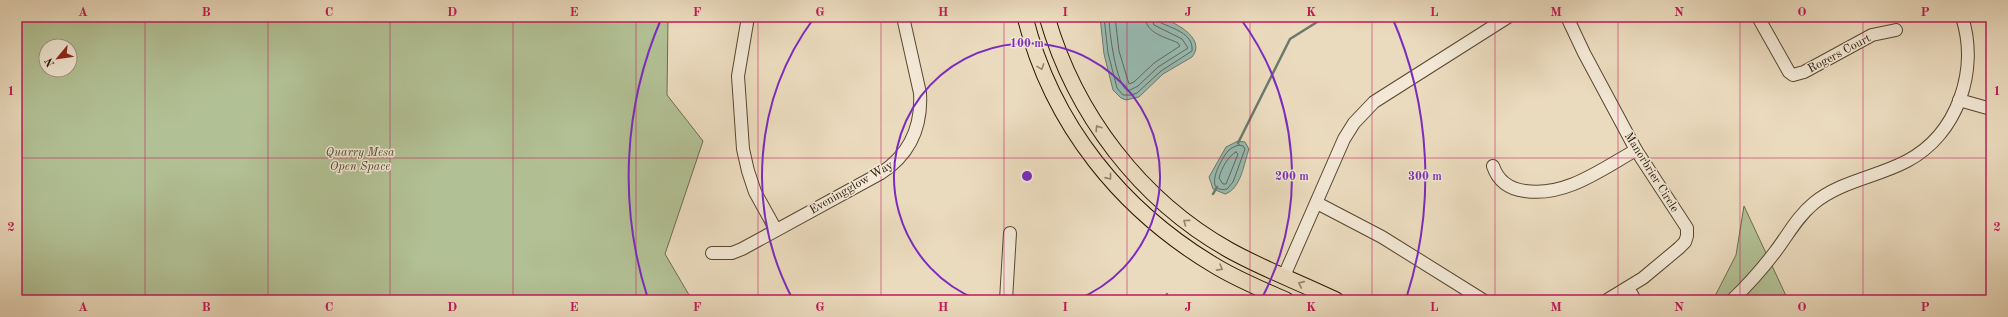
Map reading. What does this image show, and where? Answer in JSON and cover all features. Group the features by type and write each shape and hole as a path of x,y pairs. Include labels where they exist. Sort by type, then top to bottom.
{"main road":[{"path":"1025,17 1044,74 1066,120 1078,138 1128,199 1159,227 1196,254 1219,268 1286,300"},
{"path":"1047,17 1065,68 1087,110 1115,151 1143,184 1172,211 1229,250 1336,300"}],"street":[{"path":"748,17 738,76 743,149 755,192 776,230"},
{"name":"Eveningglow Way","path":"712,253 732,253 885,170 898,159 911,142 920,114 920,93 903,17"},
{"path":"1284,276 1344,139 1354,123 1374,102 1508,17"},
{"name":"Manorbrier Circle","path":"1567,17 1584,53 1636,150 1683,221 1687,236 1685,242 1679,248 1643,278 1607,300"},
{"name":"Rogers Court","path":"1758,17 1791,74 1798,74 1872,35 1896,30"},
{"path":"1732,300 1776,251 1799,217 1815,203 1839,188 1908,160 1936,138 1954,114 1965,85 1968,56 1965,27 1962,17"},
{"path":"1959,100 1991,109"},
{"path":"1493,166 1501,180 1508,186 1519,190 1536,192 1552,191 1581,181 1636,150"},
{"path":"1317,203 1382,237 1482,300"},
{"path":"1006,300 1010,233"},
{"path":"1628,288 1635,300"}],"green space":[{"name":"Quarry Mesa Open Space","path":"17,17 668,17 667,95 703,141 665,254 692,300 17,300"},
{"path":"1744,206 1788,300 1713,300 1736,255"}],"water":[{"path":"1142,16 1156,17 1170,21 1186,31 1192,37 1196,50 1192,57 1163,74 1139,97 1126,100 1121,98 1113,90 1104,54 1100,17"},
{"path":"1238,141 1245,142 1249,149 1241,175 1235,187 1225,194 1213,189 1209,177 1226,147"}],"waterway":[{"path":"1238,143 1290,39 1325,17"},
{"path":"1213,194 1217,187"},
{"path":"1164,300 1167,294"}]}
